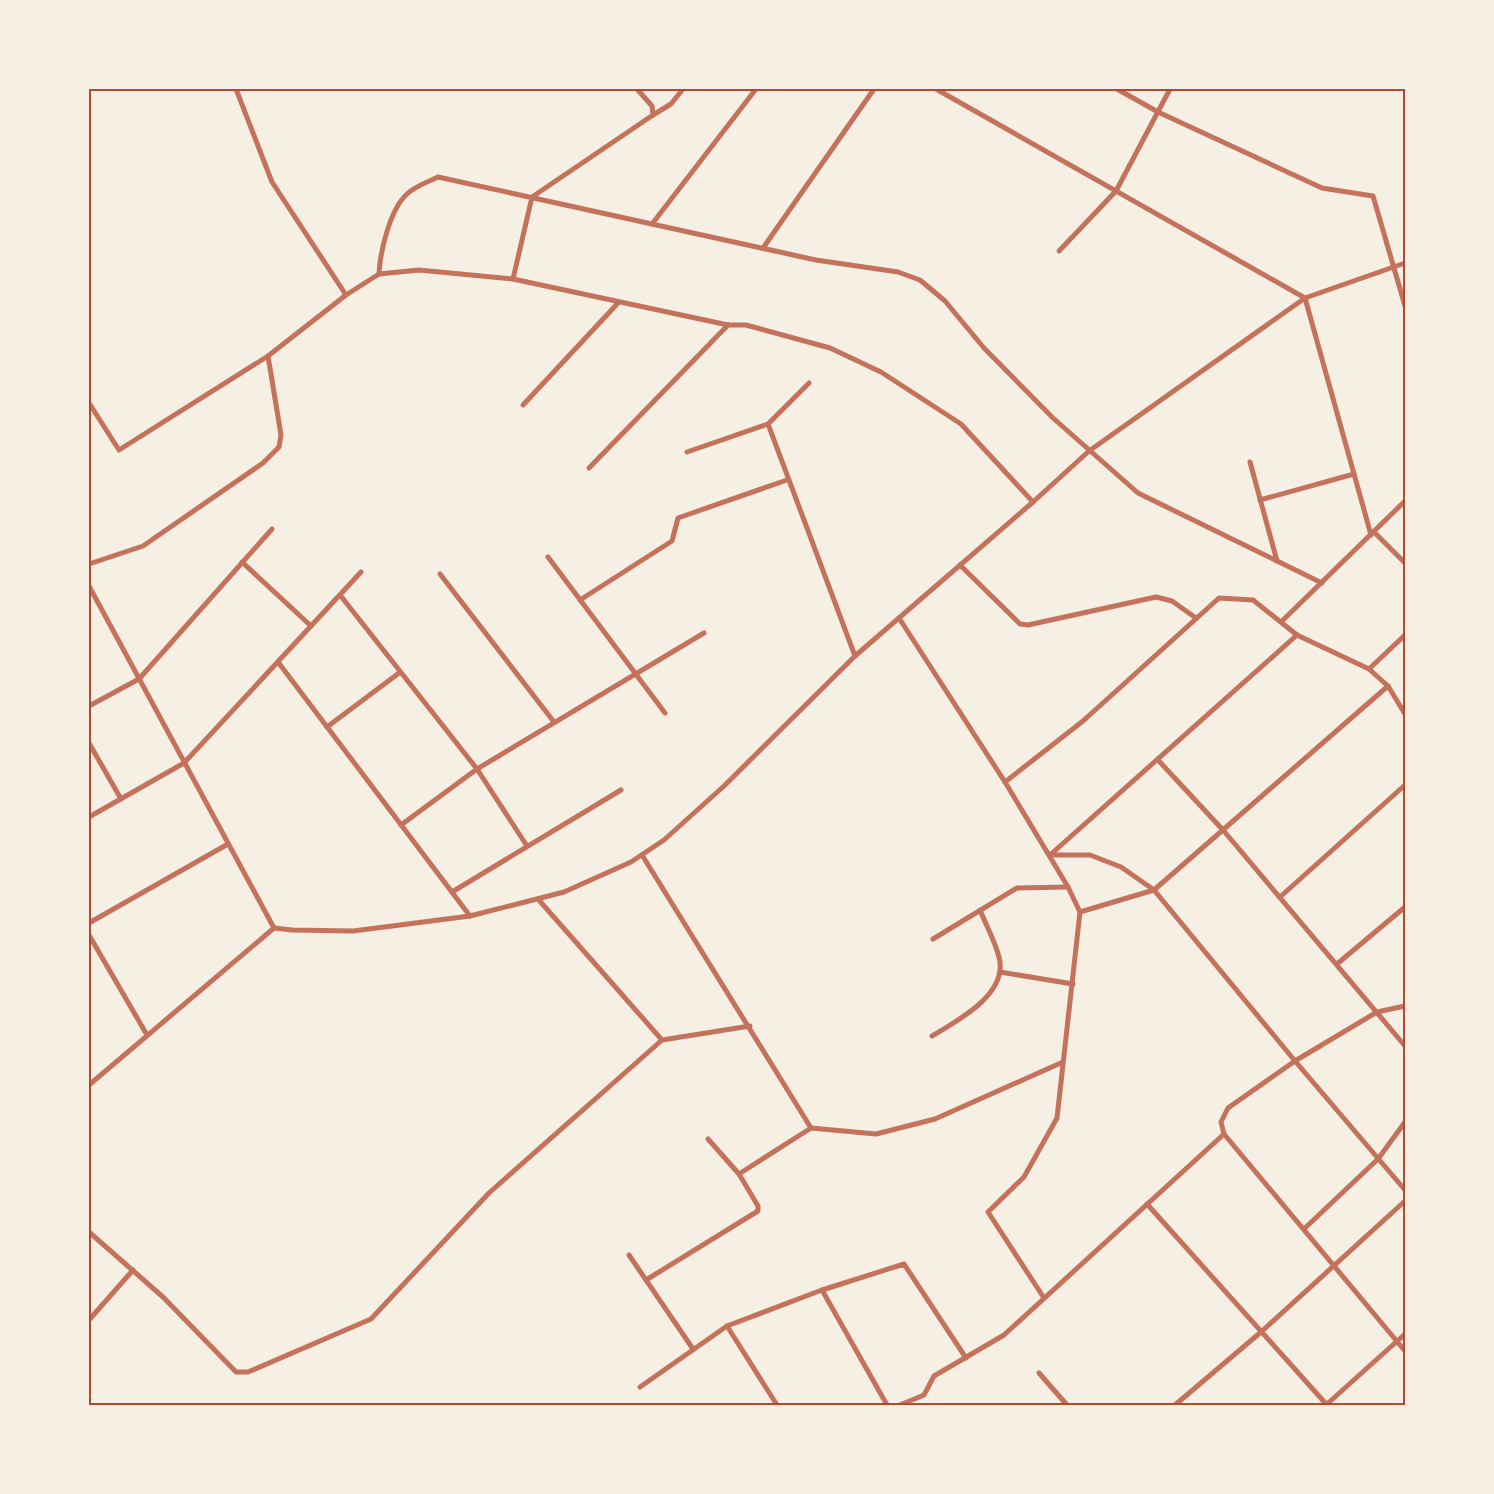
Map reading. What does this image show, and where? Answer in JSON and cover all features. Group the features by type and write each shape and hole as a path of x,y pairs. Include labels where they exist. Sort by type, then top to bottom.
{"street":[{"path":"236,89 272,182 346,295"},
{"path":"637,89 652,106 653,115"},
{"path":"513,279 532,198 671,104 683,89"},
{"path":"652,224 756,89"},
{"path":"763,248 874,89"},
{"path":"936,89 1304,298 1354,474 1373,533 1405,563"},
{"path":"1117,89 1158,112 1322,188 1373,196 1405,306"},
{"path":"1059,251 1116,191 1170,89"},
{"path":"379,274 380,252 388,229 406,194 438,177 816,260 898,272 920,280 945,302 984,348 1053,418 1138,493 1322,582"},
{"path":"89,1085 274,928 353,931 470,916 564,892 631,862 664,840 724,786 855,656 1033,502 1088,450 1304,298 1405,263"},
{"path":"89,403 119,450 268,356 346,295 379,274 419,270 513,279 618,303 728,325 746,325 830,348 881,372 961,424 1033,502"},
{"path":"523,405 618,303"},
{"path":"590,468 728,325"},
{"path":"89,564 143,546 263,463 279,447 281,435 268,356"},
{"path":"687,452 768,424 809,383"},
{"path":"768,424 787,480 855,656"},
{"path":"1250,462 1277,561"},
{"path":"1260,500 1354,474"},
{"path":"580,600 672,541 678,518 787,480"},
{"path":"1281,622 1405,501"},
{"path":"89,706 139,678 272,529"},
{"path":"548,557 665,714"},
{"path":"242,562 311,626"},
{"path":"960,565 1020,624 1028,625 1156,598 1172,601 1196,618"},
{"path":"89,817 184,763 361,572"},
{"path":"440,574 554,722"},
{"path":"89,586 274,928"},
{"path":"340,595 477,769 526,846"},
{"path":"1005,782 1083,721 1219,598 1253,600 1297,636 1369,669 1388,686 1405,714"},
{"path":"899,618 1050,855 1080,912 1058,1118 1024,1177 988,1212 1044,1298"},
{"path":"401,825 477,769 704,633"},
{"path":"1369,669 1405,635"},
{"path":"1050,855 1297,636"},
{"path":"278,662 470,916"},
{"path":"326,727 399,672"},
{"path":"1080,912 1154,890 1388,686"},
{"path":"89,744 121,799"},
{"path":"1158,760 1223,830 1405,1046"},
{"path":"1280,897 1405,785"},
{"path":"452,892 621,790"},
{"path":"89,923 228,844"},
{"path":"642,855 812,1128"},
{"path":"1050,855 1090,855 1121,867 1154,890 1295,1061 1405,1190"},
{"path":"933,940 1017,888 1068,887"},
{"path":"538,899 662,1040"},
{"path":"1337,964 1405,907"},
{"path":"932,1036 966,1015 988,996 1000,972 1000,958 980,910"},
{"path":"89,935 147,1035"},
{"path":"1000,972 1073,984"},
{"path":"1405,1006 1377,1012 1295,1061 1228,1108 1221,1122 1224,1134 1405,1351"},
{"path":"89,1232 163,1297 236,1372 248,1372 371,1319 488,1194 662,1040 750,1026"},
{"path":"739,1174 812,1128 876,1134 935,1119 1063,1062"},
{"path":"1304,1229 1378,1159 1405,1122"},
{"path":"900,1405 924,1395 934,1376 1004,1335 1224,1134"},
{"path":"646,1280 758,1211 758,1206 739,1174 708,1139"},
{"path":"1175,1405 1261,1332 1405,1201"},
{"path":"1147,1204 1326,1405 1405,1334"},
{"path":"630,1255 693,1349"},
{"path":"640,1387 727,1326 822,1290 904,1264 966,1358"},
{"path":"89,1320 133,1270"},
{"path":"822,1290 887,1405"},
{"path":"727,1326 777,1405"},
{"path":"1039,1374 1067,1405"}]}
